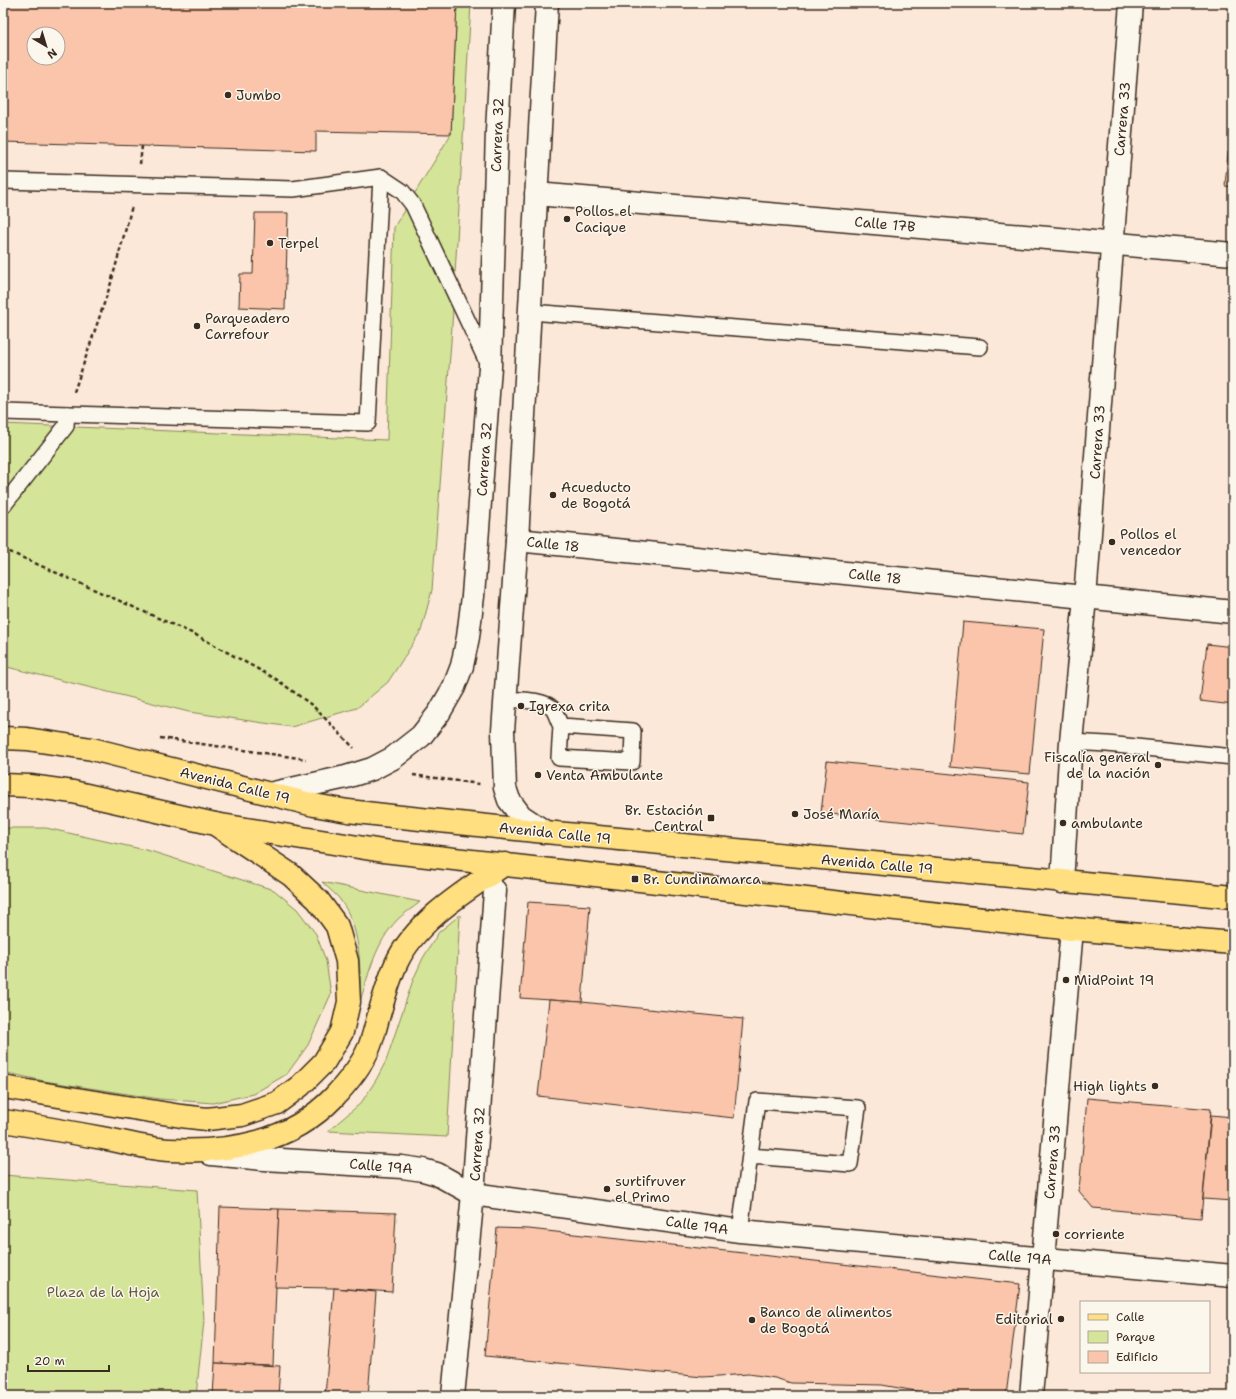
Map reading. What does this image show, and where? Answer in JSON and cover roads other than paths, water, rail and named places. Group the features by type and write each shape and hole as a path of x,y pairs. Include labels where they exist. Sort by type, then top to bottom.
{"main road":[{"name":"Avenida Calle 19","path":"3,738 27,739 92,749 314,805 348,811 545,832 1233,898"},
{"path":"3,785 30,786 73,792 215,824 383,851 1072,929 1233,943"},
{"path":"3,1087 207,1119 242,1115 277,1102 300,1086 324,1062 342,1032 349,1002 347,961 337,926 318,900 291,875 215,824"},
{"path":"3,1121 168,1150 202,1150 260,1142 280,1135 308,1119 325,1106 350,1080 368,1050 396,963 410,941 429,921 454,899 505,864"}],"street":[{"name":"Carrera 32","path":"269,794 346,777 372,769 393,758 421,736 440,714 454,687 462,666 468,637 474,581 490,367 497,131 504,3"},
{"path":"545,832 522,816 509,800 505,788 503,731 517,540 547,3"},
{"name":"Carrera 33","path":"1062,882 1071,742 1085,598 1131,3"},
{"name":"Calle 17B","path":"536,194 1233,254"},
{"name":"Calle 18","path":"517,540 1233,612"},
{"name":"Carrera 32","path":"453,1396 473,1194 494,891"},
{"name":"Carrera 33","path":"1032,1396 1072,929"},
{"name":"Calle 19A","path":"168,1150 264,1159 402,1166 437,1174 473,1194 740,1231 1233,1276"}],"lane":[{"path":"3,412 368,424 381,177"},
{"path":"3,181 293,189 381,177 402,191 413,205 490,367"},
{"path":"530,312 980,347"},
{"path":"3,506 66,426 67,414"},
{"path":"506,699 536,701 548,704 553,709 561,726 559,758 632,762 633,730 561,726"},
{"path":"1071,742 1107,744 1233,757"},
{"path":"740,1231 757,1101 858,1108 850,1164 750,1156"}],"place":[{"name":"Jumbo","path":"228,95"},
{"name":"Pollos el Cacique","path":"567,219"},
{"name":"Terpel","path":"270,243"},
{"name":"Parqueadero Carrefour","path":"197,326"},
{"name":"Acueducto de Bogotá","path":"553,495"},
{"name":"Pollos el vencedor","path":"1112,542"},
{"name":"Igrexa crita","path":"521,706"},
{"name":"Fiscalía general de la nación","path":"1158,765"},
{"name":"Venta Ambulante","path":"538,775"},
{"name":"José María","path":"795,814"},
{"name":"Br. Estación Central","path":"711,818"},
{"name":"ambulante","path":"1063,823"},
{"name":"Br. Cundinamarca","path":"635,879"},
{"name":"MidPoint 19","path":"1066,980"},
{"name":"High lights","path":"1155,1086"},
{"name":"surtifruver el Primo","path":"607,1189"},
{"name":"corriente","path":"1056,1234"},
{"name":"Editorial","path":"1061,1319"},
{"name":"Banco de alimentos de Bogotá","path":"752,1320"}],"park label":[{"name":"Plaza de la Hoja","path":"103,1292"}]}
